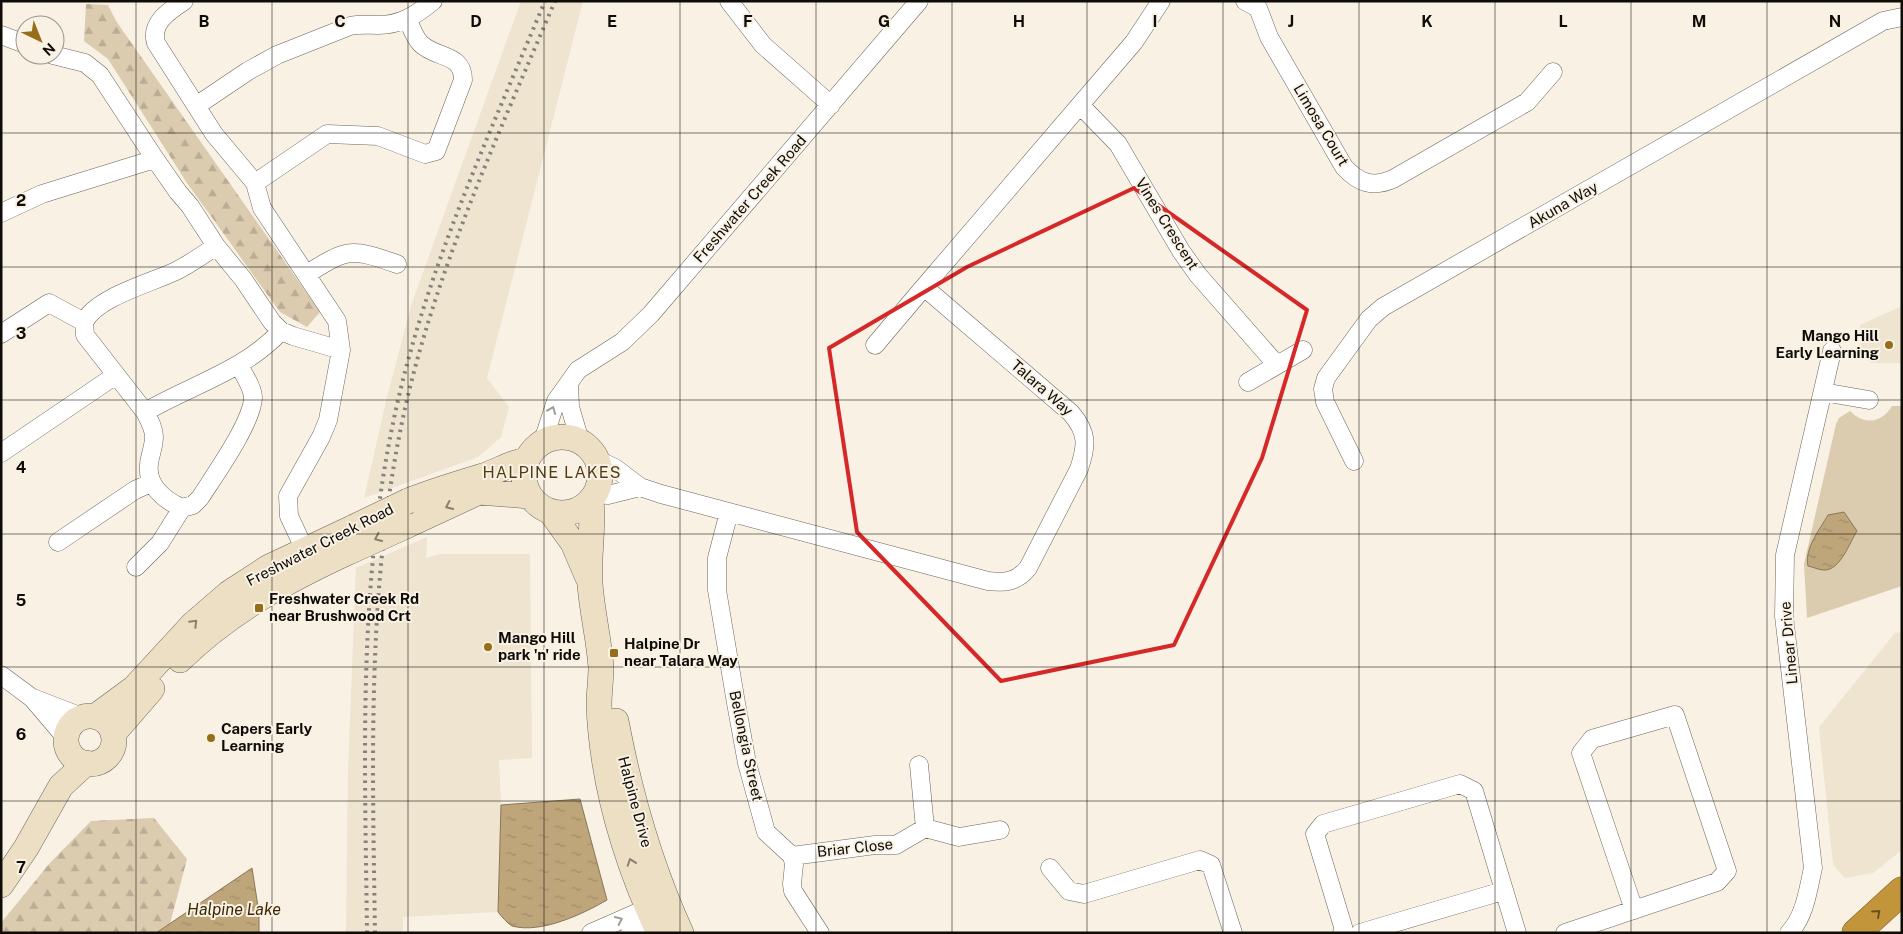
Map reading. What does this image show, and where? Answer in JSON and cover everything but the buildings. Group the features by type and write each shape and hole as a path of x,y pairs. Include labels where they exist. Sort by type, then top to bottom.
{"highway":[{"path":"1856,933 1902,891"}],"main road":[{"path":"568,436 588,446 598,460 600,483 593,497 572,512 550,511 538,505 530,496 524,484 523,472 526,460 533,449 543,441 555,437 568,436"},
{"name":"Freshwater Creek Road","path":"113,734 173,666 215,629 354,527 408,501 484,476 510,463 526,460"},
{"name":"Freshwater Creek Road","path":"89,717 134,688 193,624 223,598 269,568 351,551 479,492 530,496"},
{"name":"Halpine Drive","path":"593,497 590,583 601,668 599,705 606,767 620,827 663,918"},
{"name":"Halpine Drive","path":"550,511 578,553 590,583"},
{"path":"1,864 46,787 59,754 66,742 71,725 89,717 107,723 113,734 112,748 108,755 97,762 86,763 74,757 66,742"},
{"path":"1,885 26,848 53,797 66,780 86,763"}],"street":[{"path":"184,1 161,18 154,36 161,52 214,134 255,183 262,208 335,315 341,350 328,420 321,437 288,496 289,516 309,559"},
{"path":"196,106 248,71 277,55 350,26 394,23 408,20 433,1"},
{"path":"729,1 777,59 831,105"},
{"name":"Freshwater Creek Road","path":"543,441 556,401 583,366 616,346 636,330 831,105 918,1"},
{"path":"875,345 1134,42 1161,1"},
{"name":"Limosa Court","path":"1257,4 1269,36 1344,167 1358,180 1366,183 1382,183 1393,179 1527,102 1553,72"},
{"name":"Akuna Way","path":"1354,461 1325,402 1322,389 1326,378 1369,319 1383,307 1883,21 1902,17"},
{"path":"255,183 328,134 378,136 425,154 436,151 463,80 463,72 460,65 454,60 422,46 415,37 408,20"},
{"path":"1,35 15,40"},
{"path":"65,58 85,63 93,69 216,246 243,279 265,314 281,331 341,350"},
{"name":"Vines Crescent","path":"1080,105 1118,144 1181,251 1198,275 1277,365"},
{"path":"1,213 42,194 155,160"},
{"path":"182,508 158,492 151,483 149,463 154,437 152,425 85,336 84,322 93,310 135,288 178,270 216,246"},
{"path":"307,274 332,258 349,252 366,253 397,264"},
{"name":"Talara Way","path":"598,460 615,468 640,487 729,512 988,581 1012,581 1022,576 1079,469 1084,455 1084,431 1071,412 924,287"},
{"path":"1,334 49,303 84,322"},
{"path":"144,412 180,392 239,365 260,352 281,331"},
{"path":"1248,382 1303,350"},
{"name":"Linear Drive","path":"1789,933 1795,926 1806,900 1813,868 1784,616 1785,555 1832,351"},
{"path":"136,568 160,543 182,508 193,505 200,498 239,433 250,409 253,397 239,365"},
{"path":"1,453 116,375"},
{"path":"569,383 570,407 580,441"},
{"path":"1823,392 1869,400"},
{"path":"58,542 135,490 151,483"},
{"name":"Talara Way","path":"593,497 640,487"},
{"name":"Bellongia Street","path":"729,512 717,558 717,590 741,734 766,832 792,856"},
{"path":"1,675 32,698 66,742"},
{"path":"32,698 89,717"},
{"path":"1566,933 1717,882 1727,871 1675,714 1592,739 1581,753 1634,910"},
{"path":"919,765 925,828 959,837 1000,830"},
{"path":"1342,933 1344,930 1315,834 1323,824 1460,784 1474,790 1517,933"},
{"name":"Briar Close","path":"792,856 875,845 896,845 925,828"},
{"path":"792,856 794,864 793,891 820,933"},
{"path":"1050,868 1069,891 1084,894 1200,860 1211,866 1233,933"},
{"path":"1360,933 1503,891"},
{"path":"591,933 663,918"},
{"path":"630,933 663,918"}],"highlighted area":[{"path":"1134,188 1307,310 1262,458 1174,645 1001,681 857,532 829,348 967,267"}],"shaded area":[{"path":"521,1 583,1 487,378 509,407 501,437 478,457 364,498 387,397 412,303"},
{"path":"1902,306 1902,363 1871,363 1861,355 1860,325"},
{"path":"427,537 426,558 441,554 530,554 532,758 499,760 501,805 498,912 403,917 403,933 346,933 348,770 356,568"},
{"path":"1902,632 1902,850 1873,873 1845,878 1833,865 1819,727 1895,633"}],"green space":[{"path":"86,4 108,5 116,21 320,312 307,327 280,312 187,183 108,59 84,41"},
{"path":"1892,406 1902,406 1902,586 1807,618 1804,564 1836,424 1839,418 1850,411 1855,416 1867,420 1878,419 1888,412","holes":["1844,512 1857,531 1838,563"]},
{"path":"154,818 187,859 170,924 156,933 1,933 1,923 49,864 91,821"}],"water":[{"path":"1844,512 1857,531 1840,561 1830,569 1822,570 1808,566 1807,560 1810,546 1828,515"},
{"path":"580,799 607,900 586,911 548,925 523,928 512,926 498,912 501,805"},
{"name":"Halpine Lake","path":"252,868 259,913 259,933 156,933"}],"railway":[{"path":"367,933 365,743 369,616 373,553 381,490 392,428 420,318 438,264 479,158 545,1"},
{"path":"375,933 373,784 376,636 381,562 390,488 403,415 422,343 450,256 483,170 555,1"}],"place":[{"name":"Mango Hill Early Learning","path":"1889,345"},
{"name":"Freshwater Creek Rd near Brushwood Crt","path":"259,608"},
{"name":"Mango Hill park 'n' ride","path":"488,647"},
{"name":"Halpine Dr near Talara Way","path":"614,653"},
{"name":"Capers Early Learning","path":"211,738"}],"district":[{"name":"HALPINE LAKES","path":"552,472"}]}
